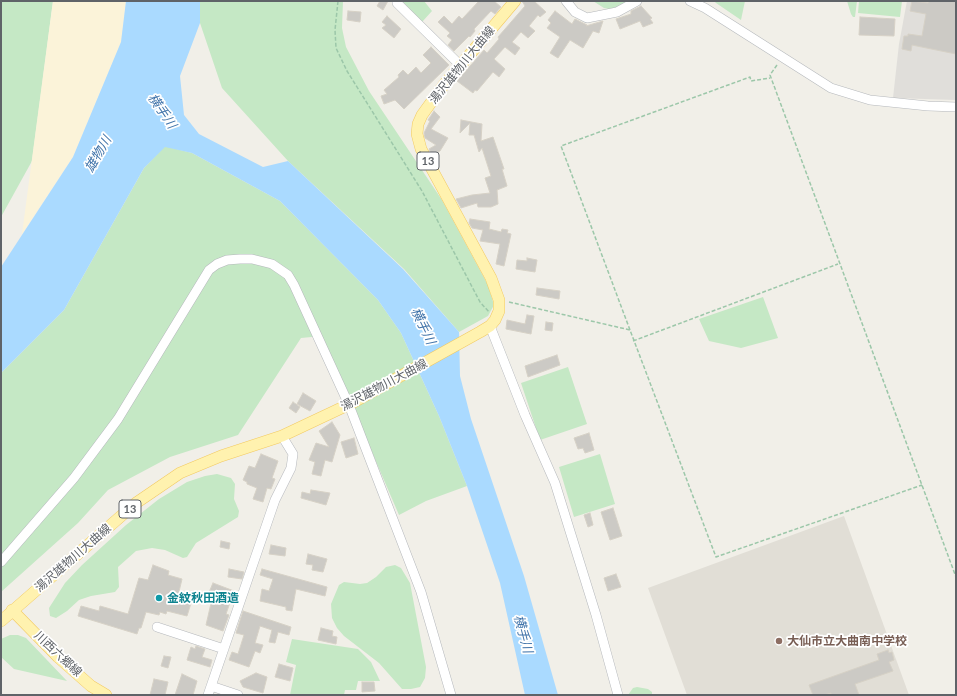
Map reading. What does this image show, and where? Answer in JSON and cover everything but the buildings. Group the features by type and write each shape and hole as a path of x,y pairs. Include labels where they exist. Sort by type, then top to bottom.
{"main road":[{"name":"湯沢雄物川大曲線","path":"1,621 136,503 180,473 221,456 282,436 351,404 488,326 499,311 499,300 491,278 421,149 417,134 418,124 422,115 460,66 515,1"},
{"name":"川西六郷線","path":"12,610 58,657 92,686 106,695"}],"street":[{"path":"397,1 397,3 460,66"},
{"path":"566,1 579,15 592,18 617,12 637,1"},
{"path":"690,1 704,4 830,88 870,100 928,106 956,107"},
{"path":"1,562 74,478 118,419 185,308 210,270 217,264 227,260 252,259 272,264 288,275 294,285 351,404 421,592 451,695"},
{"path":"488,326 555,483 596,615 618,695"},
{"path":"208,695 275,500 291,468 293,454 282,436"},
{"path":"157,627 224,649"},
{"path":"211,686 238,695"}],"path":[{"path":"338,1 335,30 336,48 346,71 422,191 480,302 488,326"},
{"path":"783,58 770,75 770,78 838,264 956,577"},
{"path":"770,78 750,81 750,77 561,146 633,341 716,557 922,485"},
{"path":"633,341 838,264"},
{"path":"499,300 630,330"}],"shaded area":[{"path":"907,1 956,1 956,100 893,98 899,44"},
{"name":"大仙市立大曲南中学校","path":"844,516 909,695 687,695 648,588"}],"green space":[{"path":"1,1 53,1 32,161 1,217"},
{"path":"200,1 343,1 342,28 346,47 369,91 442,200 488,285 494,305 488,316 459,332 404,269 288,161 222,88 200,23"},
{"path":"402,1 424,1 432,11 422,22"},
{"path":"593,1 631,1 615,9 609,9 604,8"},
{"path":"714,1 745,1 741,20 716,3"},
{"path":"847,1 857,1 855,17 851,14"},
{"path":"859,1 902,1 900,17 858,13"},
{"path":"165,146 192,153 280,201 378,300 401,333 439,416 467,486 426,501 399,515 322,336 301,338 238,435 170,457 108,490 78,523 1,592 1,373 64,310 144,168"},
{"path":"763,297 778,338 741,348 709,341 699,319"},
{"path":"568,367 587,424 540,440 521,383"},
{"path":"600,454 615,504 574,517 559,467"},
{"path":"217,474 231,478 235,484 234,499 239,511 238,517 196,543 187,557 183,558 165,550 152,548 136,551 118,567 119,587 115,592 91,596 79,600 67,611 56,618 50,616 49,608 65,583 82,565 126,525 159,499 187,482"},
{"path":"395,565 401,568 410,583 426,667 425,678 420,687 411,689 402,689 379,663 344,636 337,628 332,618 331,604 339,585 344,582 360,584 367,583 376,577 386,567"},
{"path":"10,635 18,635 26,638 67,681 14,669 1,657 1,639"},
{"path":"292,639 358,649 371,662 380,681 358,681 356,690 345,690 344,695 290,695 296,665 286,662"},
{"path":"637,687 648,689 652,692 652,695 628,695 633,688"}],"sand":[{"path":"53,1 126,1 121,42 73,157 22,234"}],"water":[{"path":"126,1 200,1 200,23 180,76 184,115 199,134 263,167 288,161 403,269 459,332 460,376 471,419 524,576 558,695 525,695 500,583 467,486 439,416 401,333 378,300 280,201 192,153 165,147 144,168 64,310 1,373 1,267 73,157 121,42"}],"place":[{"name":"金紋秋田酒造","path":"159,598"},
{"name":"大仙市立大曲南中学校","path":"779,641"}],"water label":[{"name":"横手川","path":"162,111"},
{"name":"雄物川","path":"98,154"},
{"name":"横手川","path":"423,326"},
{"name":"横手川","path":"523,634"}]}
